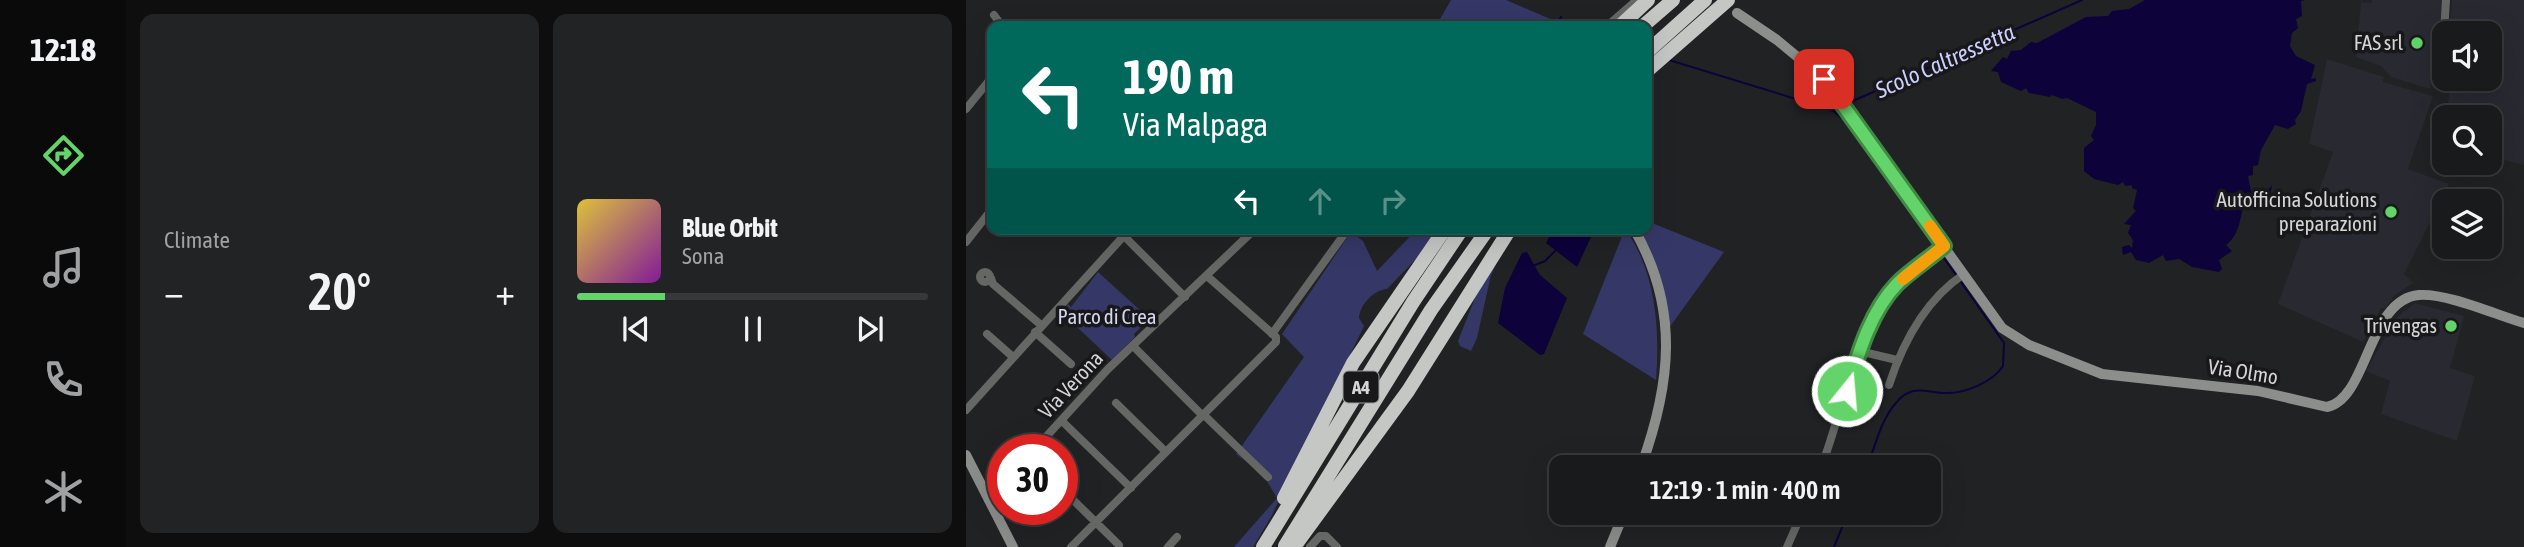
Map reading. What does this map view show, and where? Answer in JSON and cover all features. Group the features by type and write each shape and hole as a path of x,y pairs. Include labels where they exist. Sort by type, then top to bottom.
{"highway":[{"path":"1619,21 1648,0"},
{"path":"1649,21 1673,0"},
{"path":"1652,59 1705,0"},
{"path":"1671,38 1728,0"},
{"path":"1261,547 1353,363 1440,235"},
{"name":"A4","path":"1261,547 1413,302 1458,235"},
{"name":"A4","path":"1284,547 1431,310 1484,235"},
{"path":"1294,547 1408,391 1506,235"}],"street":[{"path":"1617,21 1637,0"},
{"path":"2445,21 2446,0"},
{"name":"Via Olmo","path":"1737,13 1808,63 1839,99 1940,249 2007,332 2095,373 2258,391 2317,407 2332,406 2344,397 2386,317 2406,298 2434,296 2524,323"},
{"path":"994,15 998,21"},
{"path":"966,109 987,83"},
{"path":"966,242 987,215"},
{"path":"966,410 1125,235"},
{"path":"1129,235 1185,297"},
{"name":"Via Verona","path":"1049,434 1108,369 1249,235"},
{"path":"1272,334 1344,235"},
{"path":"1636,235 1659,285 1667,334 1663,388 1644,455"},
{"path":"1825,455 1859,351 1887,297 1897,284 1940,249"},
{"path":"1071,547 1276,341 1272,334 1207,276"},
{"path":"1889,385 1897,360 1918,321 1960,276"},
{"path":"990,282 1071,364"},
{"path":"987,334 1013,357"},
{"path":"1133,346 1269,477"},
{"path":"1859,351 1897,360"},
{"path":"1116,403 1166,452"},
{"path":"1065,425 1131,488"},
{"path":"967,461 987,498"},
{"path":"1078,505 1119,545"},
{"path":"1001,525 1012,547"},
{"path":"1610,547 1618,525"},
{"path":"1787,547 1797,525"},
{"path":"1310,547 1320,536 1326,536 1337,547"},
{"path":"1168,547 1177,537"}],"shaded area":[{"path":"2145,0 2305,0 2301,1 2302,16 2296,19 2298,28 2292,33 2290,46 2296,56 2315,65 2311,79 2316,78 2316,81 2307,84 2296,124 2288,129 2275,125 2261,150 2258,165 2253,166 2253,175 2248,176 2251,191 2261,194 2260,190 2266,190 2266,193 2272,185 2269,204 2254,206 2250,197 2246,197 2235,235 2226,245 2232,251 2219,260 2222,269 2219,272 2192,267 2179,259 2166,261 2163,255 2149,263 2136,260 2131,252 2123,255 2122,247 2129,245 2132,248 2133,240 2128,233 2131,225 2124,224 2136,211 2133,208 2137,190 2132,188 2132,185 2125,186 2123,182 2118,185 2094,179 2084,171 2084,148 2094,140 2091,136 2096,125 2096,112 2067,98 2029,93 2026,88 2021,91 2001,82 1998,72 1991,71 2003,57 2007,59 2011,51 2021,50 2031,42 2037,43 2086,17 2108,16 2112,11 2129,9"},
{"path":"2372,0 2443,0 2441,21 2432,21 2430,89 2391,77 2381,66 2356,57 2361,2 2372,3"},
{"path":"2452,0 2524,0 2524,165 2502,159 2502,105 2448,105 2449,91 2502,91 2502,21 2450,21"},
{"path":"2327,59 2384,77 2383,82 2433,96 2408,169 2449,184 2446,189 2432,189 2432,218 2404,274 2413,283 2394,296 2385,308 2381,308 2363,342 2278,304 2333,152 2309,144"},
{"path":"1550,235 1592,235 1577,267 1546,243"},
{"path":"1527,252 1540,275 1567,298 1544,354 1540,355 1498,323 1505,288 1522,253"},
{"path":"2415,303 2464,316 2450,368 2475,376 2457,441 2381,414 2390,381 2366,371 2396,318"}],"green space":[{"path":"1451,0 1506,0 1555,21 1439,21"},
{"path":"1652,223 1724,252 1669,328 1652,255 1643,235 1652,235"},
{"path":"1349,235 1355,235 1363,241 1377,271 1411,235 1439,235 1387,289 1377,292 1365,303 1359,318 1364,326 1271,517 1253,547 1234,547 1277,498 1262,473 1236,454 1304,357 1282,334"},
{"path":"1623,235 1629,235 1643,263 1654,302 1656,380 1583,334"},
{"path":"1501,253 1491,275 1477,338 1471,351 1460,346 1458,341 1481,283"},
{"name":"Parco di Crea","path":"1098,272 1152,321 1148,326 1144,324 1112,360 1061,312 1068,304 1071,307"}],"waterway":[{"name":"Scolo Caltressetta","path":"1846,104 2082,0"},
{"path":"1559,21 1561,17"},
{"name":"Scolo Caltressetta","path":"1669,60 1832,110 1837,108"},
{"path":"1832,110 1843,119 1937,249"},
{"path":"1535,265 1545,261 1555,251"},
{"path":"1941,254 1956,275"},
{"path":"1871,455 1886,417 1907,393 1919,390 1953,393 1969,389 1985,382 2003,366 2004,343 1961,282"},
{"path":"1834,547 1843,525"}],"slow traffic":[{"path":"1903,279 1944,246 1930,226"}],"place":[{"name":"FAS srl","path":"2417,43"},
{"name":"Autofficina Solutions preparazioni","path":"2391,212"},
{"name":"Trivengas","path":"2451,326"}],"route":[{"path":"1824,79 1944,246 1897,284 1887,297 1859,351 1847,391"}]}
